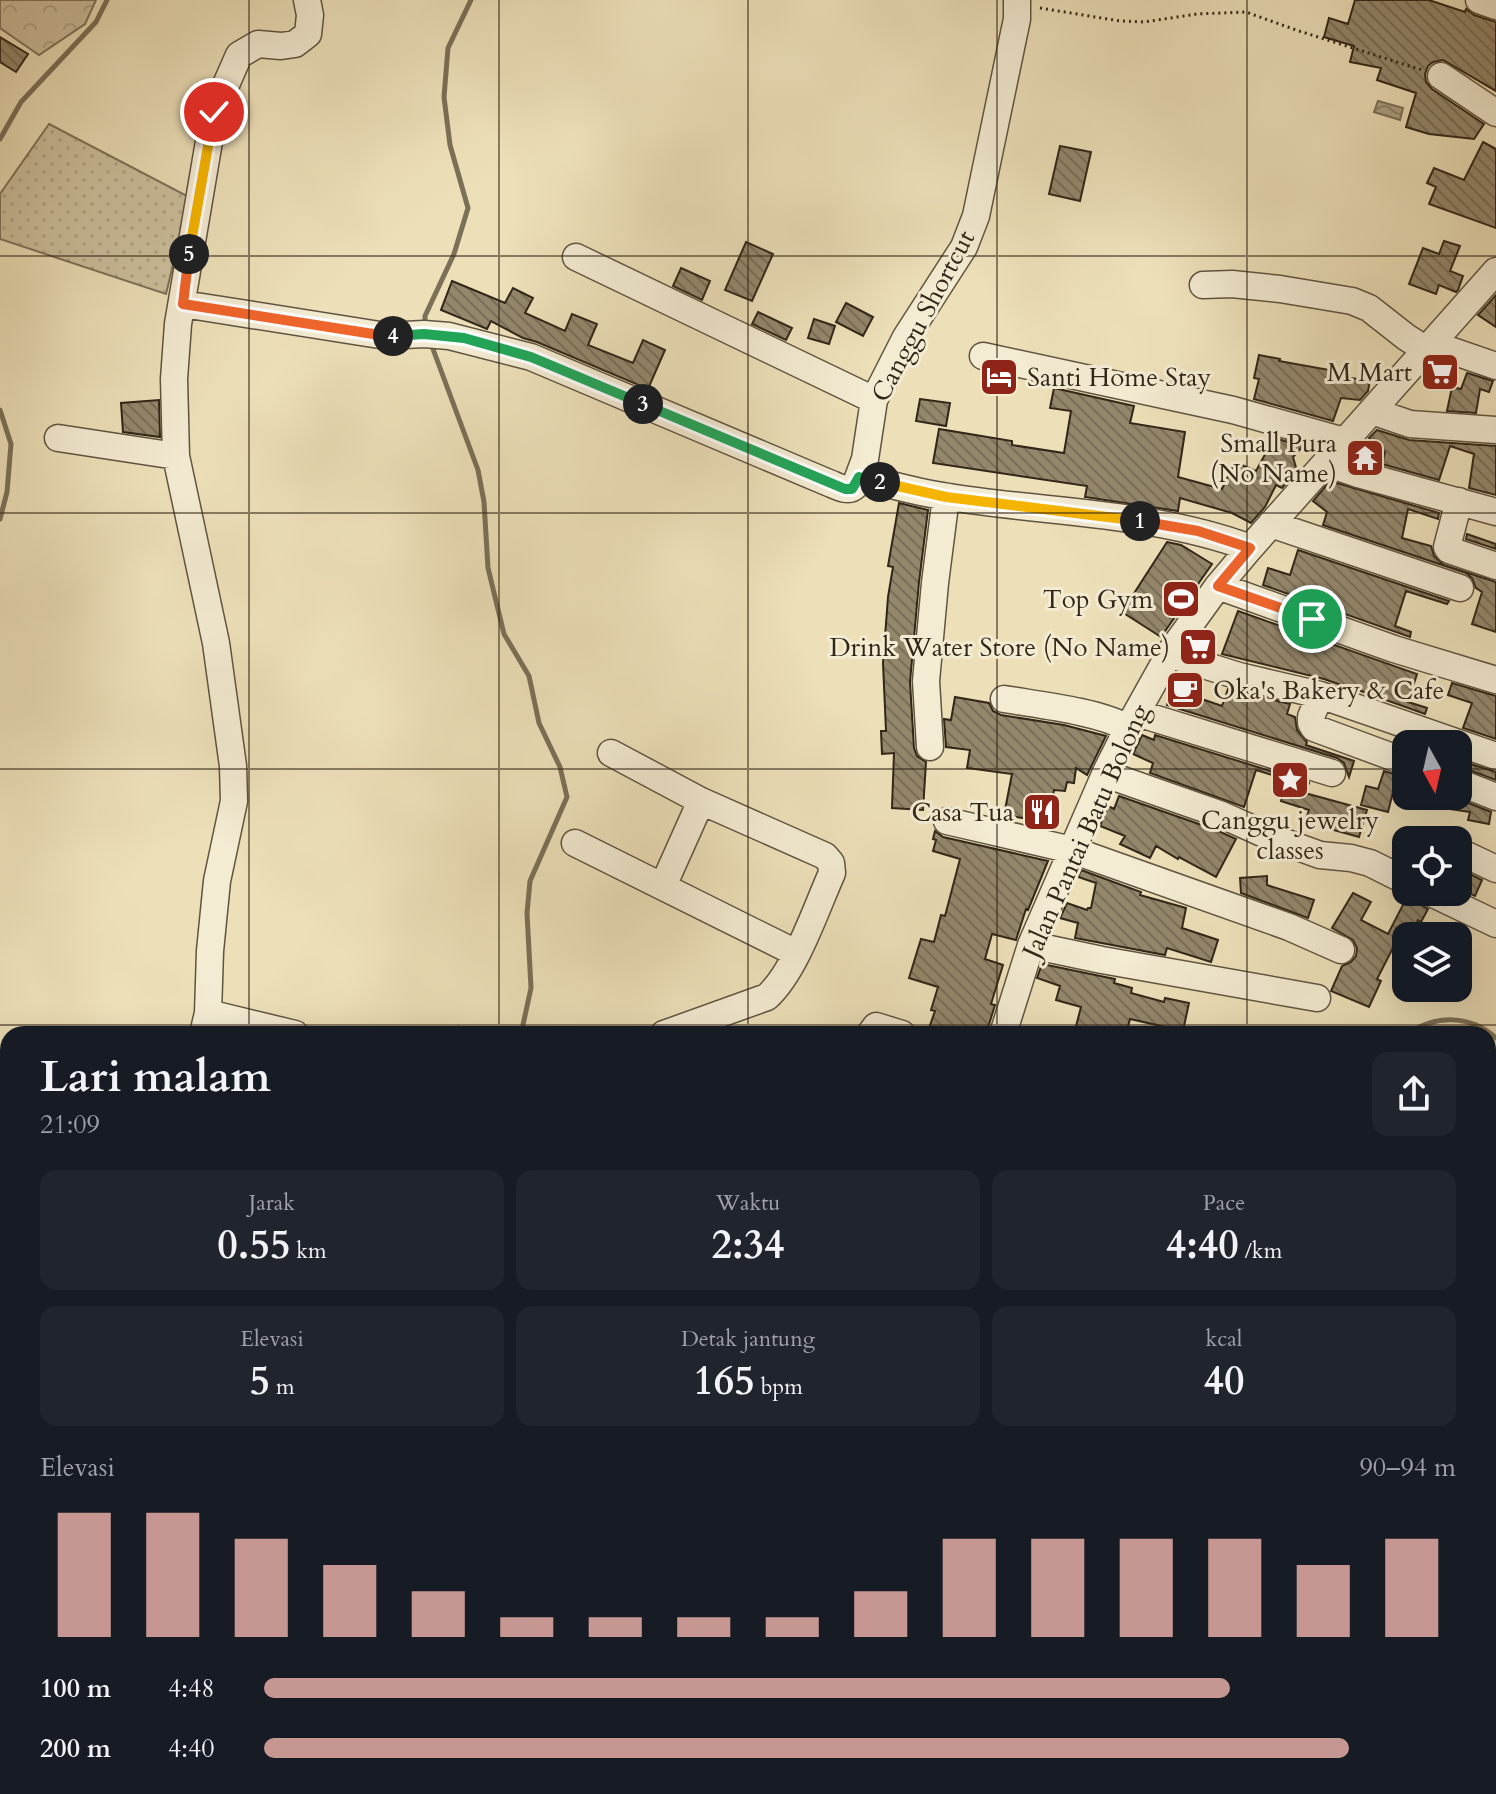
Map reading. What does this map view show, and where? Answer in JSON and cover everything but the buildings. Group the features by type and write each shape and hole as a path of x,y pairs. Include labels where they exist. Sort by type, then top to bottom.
{"street":[{"path":"230,1026 205,1023 217,881 234,801 233,766 216,643 176,456 174,379 178,324 214,112 239,55 258,44 295,44 308,34 310,15 307,0"},
{"path":"1479,0 1496,6"},
{"name":"Canggu Shortcut","path":"856,483 865,459 874,400 906,337 964,247 976,216 1018,2"},
{"path":"1441,76 1496,113"},
{"path":"576,257 874,400"},
{"name":"Jalan Pantai Batu Bolong","path":"1006,1026 1031,945 1106,772 1171,651 1250,548 1493,279"},
{"path":"1203,285 1232,284 1280,289 1352,301 1369,308 1406,337 1429,347 1496,366"},
{"path":"183,304 386,336 449,336 531,357 845,489 856,483 1173,526 1250,548"},
{"path":"983,356 1233,410 1344,441"},
{"path":"1372,411 1410,424 1496,430"},
{"path":"58,438 176,456"},
{"path":"1326,463 1496,512"},
{"path":"930,747 926,681 946,497"},
{"path":"1459,501 1447,547 1496,566"},
{"path":"1271,524 1460,588"},
{"path":"1218,586 1394,649 1496,680"},
{"path":"1171,651 1181,658 1239,676 1320,695 1496,756"},
{"path":"1320,695 1311,717 1314,728 1392,757"},
{"path":"1004,699 1119,723 1133,720 1332,773"},
{"path":"611,753 701,801 825,856 831,863 832,873 777,987 767,997 686,1026"},
{"path":"1106,772 1320,855 1370,863 1392,874"},
{"path":"1472,788 1496,797"},
{"path":"663,886 701,801"},
{"path":"947,821 1072,850 1289,927 1341,950"},
{"path":"575,843 796,953"},
{"path":"1472,858 1496,869"},
{"path":"1458,906 1496,924"},
{"path":"1031,945 1317,998"}],"path":[{"path":"1018,2 1120,21 1144,22 1197,14 1246,12 1441,76"}],"green space":[{"path":"0,0 96,0 85,24 39,55 0,28"},
{"path":"49,124 189,197 166,294 0,239 0,194"}],"water":[{"path":"1378,101 1403,108 1400,120 1374,112"}],"waterway":[{"path":"0,139 21,102 96,22 107,0"},
{"path":"425,324 425,316 454,254 468,208 450,145 444,97 448,48 471,0"},
{"path":"430,341 478,470 484,502 488,568 504,634 529,676 539,723 560,767 567,797 530,881 527,913 531,988 523,1026"},
{"path":"0,410 11,444 7,492 0,519"},
{"path":"1422,1026 1442,1020 1465,1021 1478,1026"}],"place":[{"name":"M Mart","path":"1440,372"},
{"name":"Santi Home Stay","path":"999,377"},
{"name":"Small Pura (No Name)","path":"1365,458"},
{"name":"Top Gym","path":"1181,599"},
{"name":"Drink Water Store (No Name)","path":"1198,647"},
{"name":"Oka's Bakery & Cafe","path":"1185,690"},
{"name":"Canggu jewelry classes","path":"1290,780"},
{"name":"Casa Tua","path":"1042,812"}],"route":[{"path":"214,112 183,304 386,336 424,334 464,338 531,357 845,489 852,489 859,477 946,497 1198,531 1250,548 1218,586 1312,619"}]}
